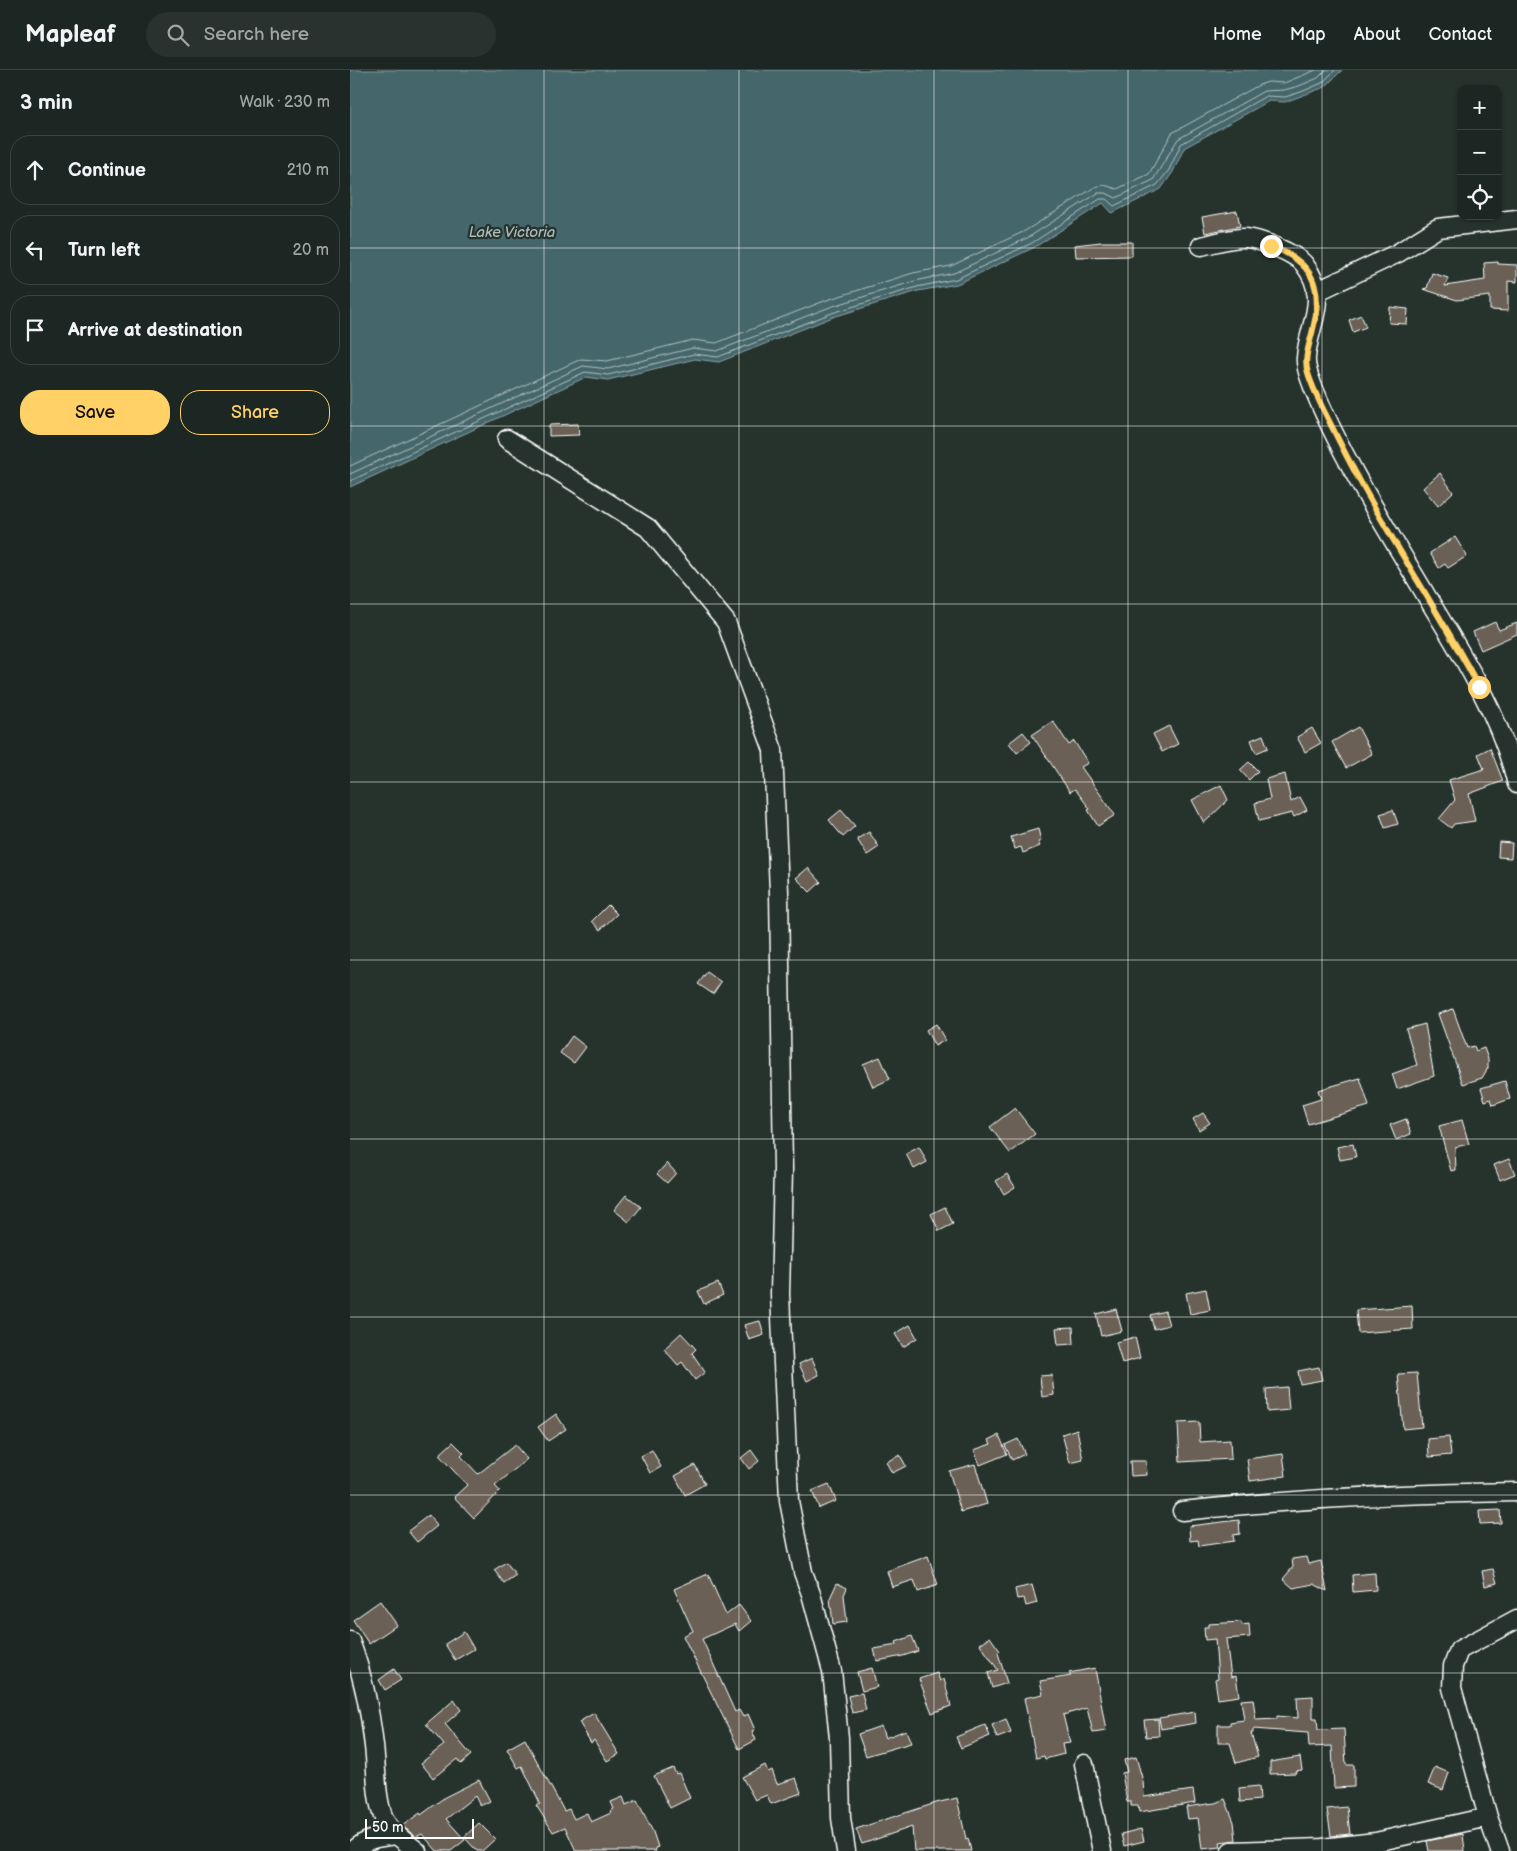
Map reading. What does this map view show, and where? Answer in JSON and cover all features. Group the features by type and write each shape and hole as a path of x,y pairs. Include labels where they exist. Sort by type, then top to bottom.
{"street":[{"path":"1316,292 1398,252 1438,228 1517,219"},
{"path":"1201,246 1246,238 1290,254 1304,263 1316,292 1317,311 1306,360 1314,390 1357,477 1453,638 1479,687 1506,748 1517,784"},
{"path":"507,439 648,528 726,622 773,750 779,892 783,1170 780,1294 789,1501 803,1572 832,1671 838,1738 841,1818 846,1851"},
{"path":"1182,1511 1269,1502 1422,1493 1517,1492"},
{"path":"1500,1851 1488,1817 1454,1696 1453,1666 1459,1650 1517,1619"},
{"path":"350,1641 364,1683 375,1748 377,1789 384,1820 397,1835 417,1851"},
{"path":"1084,1764 1102,1851"},
{"path":"1231,1851 1322,1848 1376,1842 1488,1817"},
{"path":"354,1851 360,1844 377,1837 397,1835"}],"water":[{"name":"Lake Victoria","path":"350,70 1342,70 1325,87 1285,102 1269,101 1184,148 1173,172 1161,189 1112,213 1103,203 1035,247 957,284 918,291 833,317 719,362 695,359 608,380 586,377 350,487"}],"building":[{"path":"1237,211 1240,226 1205,233 1202,217"},
{"path":"1101,242 1132,242 1132,256 1076,257 1075,245"},
{"path":"1498,262 1498,264 1517,265 1517,282 1508,281 1508,311 1490,310 1490,296 1457,300 1423,289 1427,288 1432,273 1448,278 1445,286 1485,280 1484,263"},
{"path":"1390,307 1408,309 1407,324 1389,323"},
{"path":"1361,315 1366,327 1353,332 1349,320"},
{"path":"578,424 579,435 549,436 549,425"},
{"path":"1440,473 1453,492 1438,506 1423,488"},
{"path":"1455,537 1467,556 1448,568 1445,564 1439,568 1430,553"},
{"path":"1495,622 1499,630 1517,623 1517,634 1481,650 1473,632"},
{"path":"1053,721 1069,745 1074,741 1088,763 1081,767 1115,815 1098,826 1088,810 1090,809 1075,789 1070,792 1032,735"},
{"path":"1169,726 1178,744 1162,752 1153,734"},
{"path":"1358,727 1372,754 1346,768 1332,742"},
{"path":"1312,728 1321,743 1305,752 1297,737"},
{"path":"1023,732 1031,742 1017,753 1009,743"},
{"path":"1263,735 1268,748 1256,753 1251,740"},
{"path":"1490,748 1503,781 1469,794 1475,821 1454,824 1451,828 1439,819 1455,800 1449,780 1484,769 1478,754"},
{"path":"1249,762 1258,771 1249,780 1240,770"},
{"path":"1285,774 1291,802 1300,797 1307,810 1294,817 1292,813 1259,821 1255,803 1270,799 1266,779"},
{"path":"1221,785 1228,800 1204,823 1192,800"},
{"path":"841,810 855,826 843,837 829,820"},
{"path":"1393,810 1398,824 1385,828 1380,814"},
{"path":"1038,829 1041,841 1038,842 1040,846 1023,853 1021,847 1015,849 1011,837"},
{"path":"869,832 879,847 867,855 857,839"},
{"path":"1499,842 1512,843 1511,858 1498,857"},
{"path":"808,868 821,882 810,892 796,878"},
{"path":"608,905 617,914 600,930 592,921"},
{"path":"707,972 721,982 713,994 698,984"},
{"path":"1453,1009 1467,1048 1474,1046 1476,1051 1484,1048 1488,1059 1488,1068 1482,1078 1463,1084 1438,1014"},
{"path":"936,1024 945,1040 935,1046 926,1030"},
{"path":"1425,1024 1434,1076 1397,1089 1392,1074 1417,1065 1406,1029"},
{"path":"572,1036 586,1047 574,1063 560,1053"},
{"path":"880,1057 890,1079 873,1087 863,1064"},
{"path":"1360,1078 1369,1106 1308,1124 1302,1105 1321,1099 1318,1090"},
{"path":"1505,1081 1510,1099 1493,1105 1491,1099 1485,1101 1481,1088"},
{"path":"1015,1108 1035,1134 1010,1153 990,1127"},
{"path":"1203,1113 1210,1123 1199,1130 1193,1119"},
{"path":"1406,1119 1411,1134 1396,1140 1390,1125"},
{"path":"1462,1120 1469,1144 1455,1147 1456,1170 1451,1171 1439,1126"},
{"path":"1353,1144 1356,1157 1340,1160 1337,1147"},
{"path":"919,1147 927,1162 914,1169 906,1154"},
{"path":"1509,1159 1515,1174 1500,1180 1494,1165"},
{"path":"667,1163 676,1173 667,1183 657,1174"},
{"path":"1007,1174 1015,1187 1004,1194 996,1181"},
{"path":"626,1195 641,1207 629,1222 614,1210"},
{"path":"945,1207 953,1224 939,1231 931,1214"},
{"path":"718,1283 723,1295 704,1304 698,1291"},
{"path":"1206,1289 1210,1310 1190,1314 1186,1293"},
{"path":"1412,1306 1413,1329 1358,1333 1356,1310"},
{"path":"1116,1309 1122,1331 1101,1336 1096,1314"},
{"path":"1165,1311 1169,1325 1154,1329 1150,1315"},
{"path":"760,1321 764,1335 749,1340 744,1325"},
{"path":"910,1325 917,1338 903,1347 895,1334"},
{"path":"1073,1327 1074,1344 1058,1345 1056,1328"},
{"path":"681,1333 696,1349 692,1353 705,1372 695,1380 682,1362 678,1365 664,1349"},
{"path":"1135,1337 1140,1358 1122,1363 1116,1342"},
{"path":"812,1358 819,1375 807,1381 799,1364"},
{"path":"1319,1367 1322,1380 1300,1384 1298,1371"},
{"path":"1417,1373 1422,1427 1403,1429 1398,1374"},
{"path":"1052,1375 1054,1395 1042,1397 1040,1376"},
{"path":"1287,1387 1289,1410 1267,1412 1266,1389"},
{"path":"556,1414 566,1429 548,1441 538,1427"},
{"path":"1199,1422 1200,1442 1230,1440 1231,1459 1180,1462 1178,1423"},
{"path":"1077,1429 1083,1460 1070,1463 1062,1434"},
{"path":"999,1435 1007,1454 980,1465 974,1450 991,1444 989,1440"},
{"path":"1449,1437 1451,1455 1429,1457 1428,1439"},
{"path":"1018,1439 1025,1454 1012,1460 1005,1445"},
{"path":"453,1442 464,1453 461,1456 478,1474 515,1445 527,1459 495,1486 500,1491 474,1518 454,1497 467,1485 439,1455"},
{"path":"652,1450 661,1467 650,1473 641,1456"},
{"path":"751,1450 759,1461 749,1469 741,1458"},
{"path":"1283,1454 1286,1476 1250,1481 1247,1459"},
{"path":"900,1455 906,1466 892,1473 886,1462"},
{"path":"1130,1461 1146,1461 1147,1475 1131,1476"},
{"path":"975,1464 987,1504 961,1512 949,1471"},
{"path":"695,1465 705,1484 685,1495 675,1476"},
{"path":"829,1484 836,1501 819,1508 812,1491"},
{"path":"1500,1510 1501,1523 1480,1524 1479,1511"},
{"path":"429,1515 437,1526 417,1542 408,1531"},
{"path":"1239,1520 1240,1534 1233,1535 1234,1541 1199,1546 1198,1540 1190,1541 1189,1526"},
{"path":"928,1556 938,1585 918,1592 914,1580 892,1587 887,1571"},
{"path":"1306,1557 1308,1564 1321,1561 1327,1591 1314,1584 1293,1588 1283,1579 1293,1567 1292,1559"},
{"path":"506,1562 516,1575 504,1583 494,1570"},
{"path":"1493,1569 1497,1583 1485,1586 1482,1571"},
{"path":"1375,1573 1376,1590 1353,1592 1352,1575"},
{"path":"708,1574 726,1615 739,1605 751,1621 739,1631 735,1624 702,1639 735,1712 739,1710 743,1717 748,1714 755,1730 752,1731 756,1740 739,1749 683,1636 693,1631 674,1589"},
{"path":"837,1583 847,1588 844,1595 847,1622 833,1624 830,1598"},
{"path":"1032,1585 1037,1603 1026,1606 1024,1598 1017,1599 1015,1589"},
{"path":"380,1601 397,1625 369,1644 353,1620"},
{"path":"1241,1622 1242,1625 1249,1624 1250,1637 1226,1639 1231,1677 1236,1676 1239,1696 1218,1699 1215,1679 1218,1678 1215,1639 1205,1640 1204,1627 1208,1627 1208,1624"},
{"path":"464,1632 474,1649 455,1660 445,1644"},
{"path":"912,1636 918,1651 877,1661 874,1649 897,1645 896,1642"},
{"path":"990,1637 1000,1651 998,1653 1007,1683 992,1688 988,1673 998,1670 980,1644"},
{"path":"872,1668 877,1687 862,1691 857,1672"},
{"path":"1095,1668 1106,1731 1093,1733 1087,1708 1063,1715 1070,1743 1062,1744 1064,1754 1045,1759 1044,1756 1036,1758 1024,1698 1043,1694 1040,1681 1071,1676 1069,1673"},
{"path":"394,1669 401,1680 385,1690 379,1680"},
{"path":"937,1673 940,1681 944,1679 951,1706 932,1713 919,1679"},
{"path":"862,1693 866,1710 852,1713 848,1696"},
{"path":"1313,1696 1313,1718 1317,1718 1318,1730 1344,1729 1346,1765 1354,1765 1354,1787 1334,1788 1332,1746 1309,1747 1308,1733 1253,1729 1253,1733 1251,1733 1258,1757 1236,1763 1230,1743 1218,1743 1218,1725 1230,1725 1230,1722 1244,1720 1241,1700 1253,1699 1256,1720 1277,1719 1277,1716 1298,1718 1297,1697"},
{"path":"454,1700 461,1710 445,1724 471,1755 461,1764 457,1759 433,1778 421,1763 444,1745 426,1724"},
{"path":"1195,1712 1196,1723 1161,1729 1159,1718"},
{"path":"594,1713 619,1754 607,1761 594,1740 591,1743 579,1722"},
{"path":"1006,1719 1011,1733 997,1738 992,1725"},
{"path":"1158,1719 1159,1736 1146,1737 1144,1720"},
{"path":"985,1725 990,1736 961,1748 956,1737"},
{"path":"881,1726 885,1738 906,1730 911,1743 866,1756 858,1734"},
{"path":"525,1739 564,1811 569,1809 574,1819 587,1813 591,1822 611,1813 610,1811 614,1809 611,1802 623,1797 626,1805 637,1800 653,1832 658,1847 655,1848 656,1851 576,1851 565,1827 553,1832 536,1805 540,1804 539,1801 522,1766 518,1768 507,1749"},
{"path":"1136,1757 1143,1781 1144,1797 1193,1790 1195,1803 1139,1812 1138,1806 1131,1806 1131,1802 1127,1802 1122,1773 1127,1772 1124,1760"},
{"path":"1300,1757 1302,1770 1295,1771 1296,1773 1270,1774 1270,1762"},
{"path":"765,1765 768,1772 772,1770 777,1784 796,1778 801,1793 771,1804 767,1795 755,1800 742,1777"},
{"path":"1435,1767 1449,1773 1443,1790 1428,1784"},
{"path":"673,1768 676,1774 679,1773 690,1798 670,1808 654,1776"},
{"path":"479,1780 490,1801 480,1806 475,1796 446,1819 465,1840 451,1851 437,1851 422,1834 416,1837 402,1826 420,1813 421,1815 445,1797"},
{"path":"1259,1786 1260,1800 1240,1802 1239,1788"},
{"path":"957,1798 966,1839 968,1838 971,1851 914,1851 912,1827 862,1844 856,1829 936,1803"},
{"path":"1225,1799 1234,1822 1236,1840 1220,1842 1221,1847 1202,1849 1198,1818 1188,1819 1186,1807 1215,1803"},
{"path":"1347,1807 1350,1834 1331,1836 1327,1809"},
{"path":"479,1823 495,1839 482,1851 477,1851 464,1837"},
{"path":"1141,1829 1144,1841 1124,1846 1121,1834"},
{"path":"1463,1834 1465,1851 1429,1851 1427,1841"}],"route":[{"path":"1271,246 1290,254 1304,263 1316,292 1317,311 1306,360 1314,390 1357,477 1453,638 1479,687"}]}
